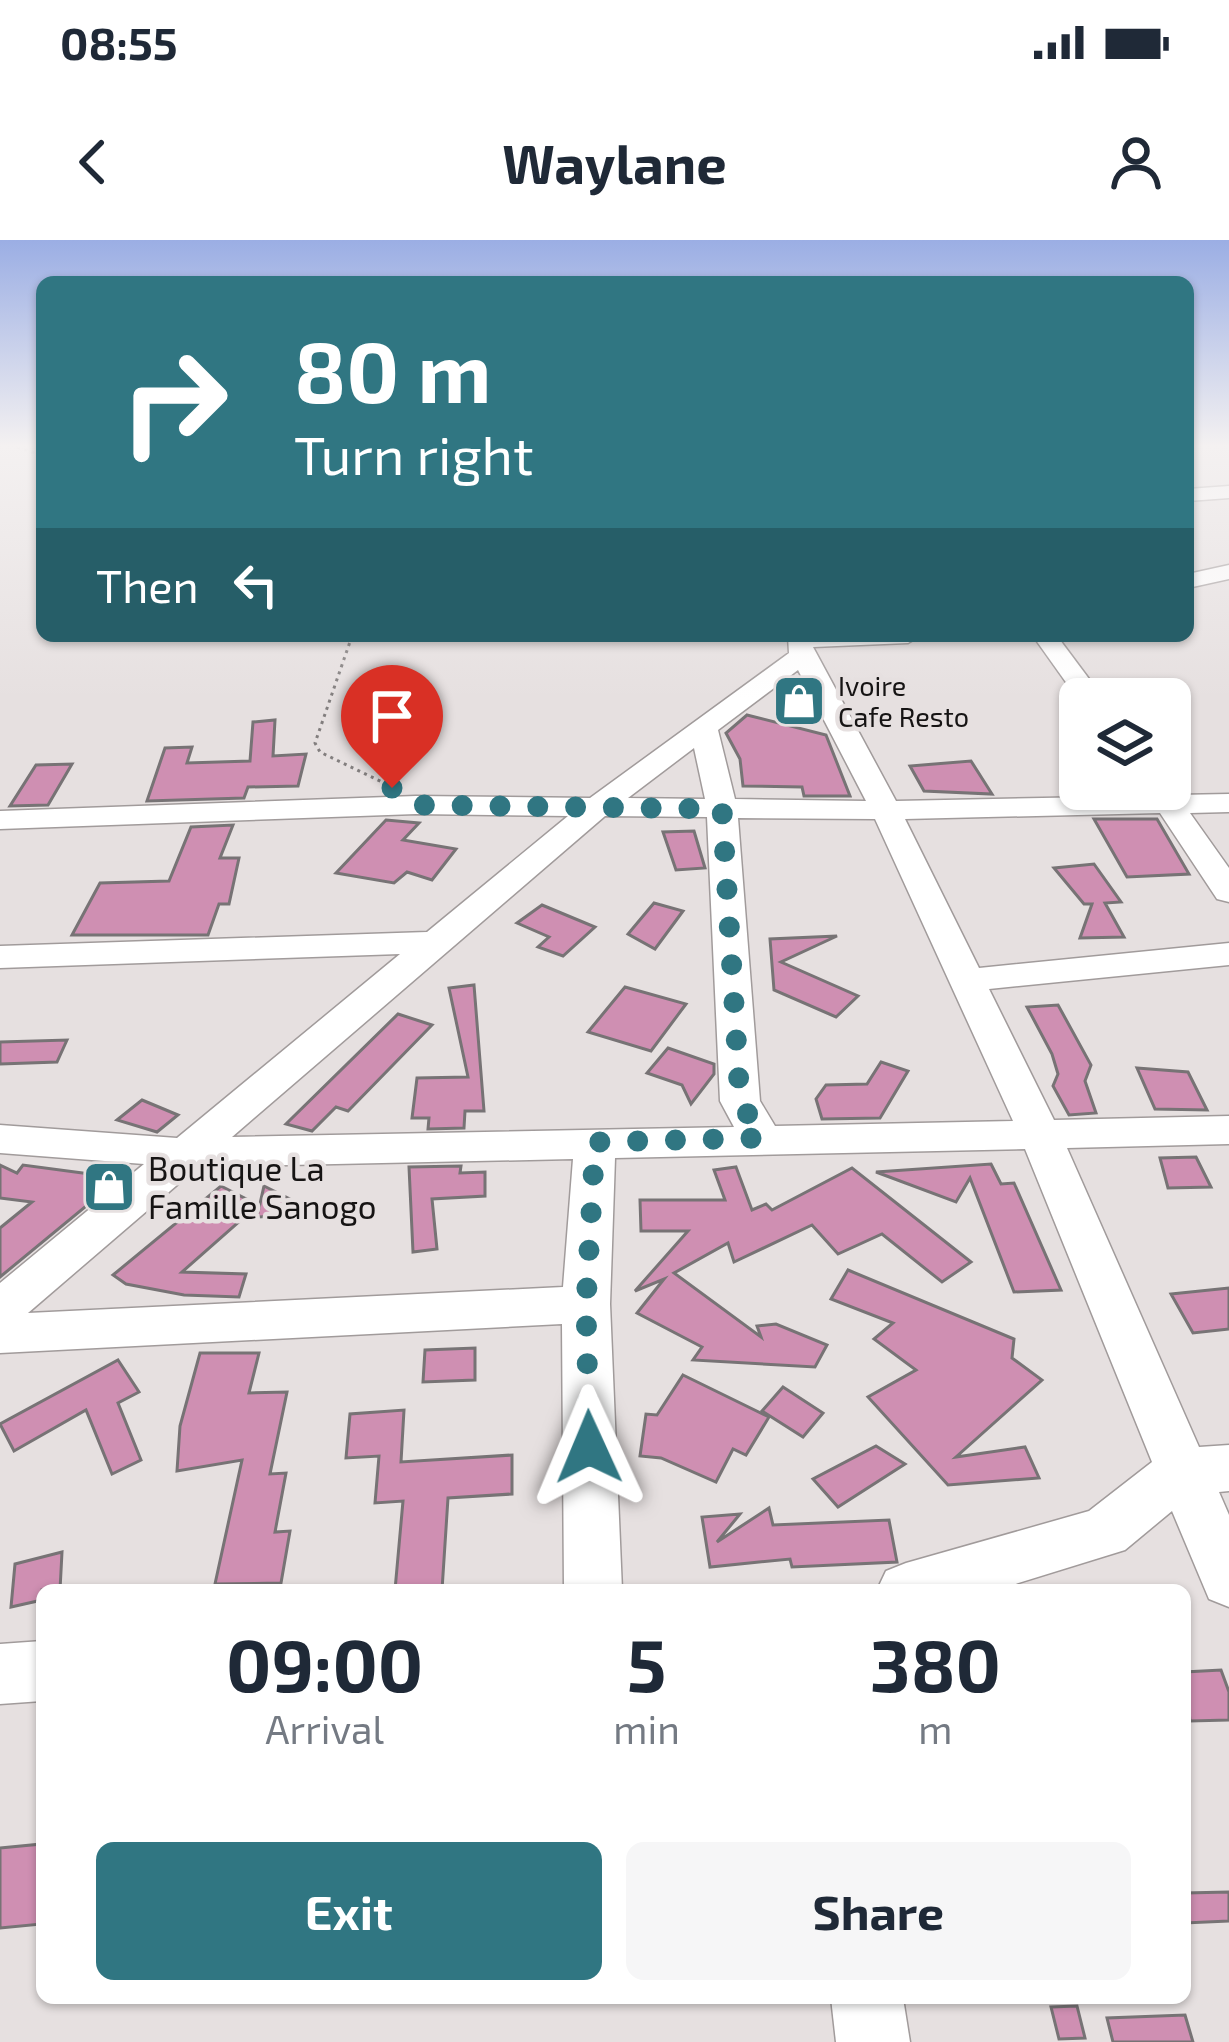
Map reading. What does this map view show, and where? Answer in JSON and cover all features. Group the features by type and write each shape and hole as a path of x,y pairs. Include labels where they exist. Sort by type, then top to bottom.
{"street":[{"path":"1194,580 1229,572"},
{"path":"1049,642 1076,678"},
{"path":"0,1310 602,804 704,728 801,644 886,810 1204,1470 1229,1580"},
{"path":"704,728 722,809 740,1100 761,1138"},
{"path":"1191,799 1229,802"},
{"path":"0,820 416,805 886,810 1059,802"},
{"path":"1173,810 1229,892"},
{"path":"0,958 437,942"},
{"path":"967,980 1229,954"},
{"path":"0,1139 186,1153 1229,1130"},
{"path":"593,1584 586,1304 595,1142"},
{"path":"0,1334 586,1304"},
{"path":"927,1584 1105,1532 1204,1470"},
{"path":"0,1674 36,1671"},
{"path":"868,2004 873,2042"}],"path":[{"path":"350,642 315,743 320,752 359,767 416,805"}],"building":[{"path":"747,715 826,735 850,796 804,796 802,787 743,786 740,759 726,733"},
{"path":"275,720 273,756 306,754 298,786 248,787 244,798 147,801 165,748 192,747 187,763 250,761 253,722"},
{"path":"971,761 992,794 924,791 910,766"},
{"path":"72,764 48,805 10,806 36,765"},
{"path":"1094,819 1157,819 1189,874 1127,877"},
{"path":"386,820 419,823 403,840 456,849 432,880 407,872 394,883 336,873"},
{"path":"233,825 220,858 239,858 229,904 219,904 208,935 72,935 100,883 169,881 191,827"},
{"path":"694,831 705,868 676,870 663,832"},
{"path":"1094,864 1121,902 1105,903 1124,937 1080,938 1092,904 1084,904 1054,868"},
{"path":"654,903 683,911 655,949 628,934"},
{"path":"542,905 595,927 563,956 538,947 549,937 517,923"},
{"path":"837,936 781,962 858,996 836,1017 774,990 770,939"},
{"path":"474,985 484,1111 465,1111 464,1128 428,1129 429,1118 412,1118 417,1078 468,1077 449,988"},
{"path":"625,987 686,1004 651,1051 588,1032"},
{"path":"1058,1005 1091,1065 1085,1081 1096,1113 1069,1115 1053,1086 1058,1074 1052,1054 1027,1007"},
{"path":"398,1014 432,1025 348,1111 336,1107 312,1131 286,1124"},
{"path":"67,1040 57,1062 0,1064 0,1042"},
{"path":"668,1048 714,1064 714,1074 691,1104 682,1085 647,1073"},
{"path":"881,1062 908,1071 880,1118 822,1119 816,1099 826,1085 867,1084"},
{"path":"1137,1068 1188,1072 1207,1110 1155,1109"},
{"path":"142,1100 178,1115 157,1132 117,1120"},
{"path":"1196,1157 1211,1187 1168,1188 1160,1158"},
{"path":"991,1164 1001,1184 1014,1183 1061,1290 1014,1292 970,1178 956,1202 876,1172"},
{"path":"0,1165 17,1173 23,1165 90,1174 113,1184 0,1277 0,1228 32,1202 0,1198"},
{"path":"461,1166 460,1173 485,1172 485,1196 432,1199 437,1249 413,1252 409,1167"},
{"path":"736,1167 752,1210 766,1204 772,1210 852,1168 971,1262 942,1282 882,1234 838,1254 812,1225 734,1262 728,1243 674,1273 761,1337 757,1326 776,1324 827,1345 815,1367 693,1360 702,1347 637,1313 664,1279 635,1291 688,1231 641,1231 640,1200 725,1200 714,1170"},
{"path":"221,1186 258,1205 182,1272 246,1274 239,1297 184,1295 126,1284 113,1275"},
{"path":"264,1186 322,1215 257,1217"},
{"path":"848,1270 1014,1339 1012,1358 1042,1380 956,1457 1025,1447 1039,1478 948,1485 868,1397 916,1370 874,1339 893,1323 831,1299"},
{"path":"1229,1288 1229,1329 1193,1333 1171,1294"},
{"path":"475,1348 475,1380 423,1382 425,1350"},
{"path":"200,1353 259,1353 249,1393 287,1392 270,1474 286,1473 275,1532 290,1531 281,1583 215,1584 242,1460 177,1471 180,1426"},
{"path":"118,1360 139,1392 118,1403 141,1460 112,1474 86,1410 14,1451 0,1424"},
{"path":"683,1375 769,1417 746,1455 733,1449 716,1482 661,1458 640,1456 646,1414 657,1415"},
{"path":"783,1387 823,1413 803,1437 762,1411"},
{"path":"404,1410 401,1462 512,1455 512,1494 448,1498 442,1584 396,1584 403,1501 375,1503 379,1456 346,1458 350,1414"},
{"path":"876,1446 905,1464 838,1507 813,1479"},
{"path":"769,1508 773,1525 889,1520 897,1562 792,1567 790,1559 710,1567 702,1517 740,1514 717,1542"},
{"path":"62,1552 60,1584 36,1584 36,1601 11,1607 15,1564"},
{"path":"1221,1670 1229,1692 1229,1720 1191,1721 1191,1672"},
{"path":"36,1845 36,1925 0,1928 0,1848"},
{"path":"1229,1892 1229,1921 1191,1923 1191,1893"},
{"path":"1077,2006 1085,2038 1059,2039 1051,2007"},
{"path":"1185,2015 1193,2042 1113,2042 1107,2018"}],"place":[{"name":"Ivoire Cafe Resto","path":"799,701"},
{"name":"Boutique La Famille Sanogo","path":"109,1187"}],"route":[{"path":"392,788 416,805 722,809 740,1100 761,1138 595,1142 586,1304 589,1447"}]}
